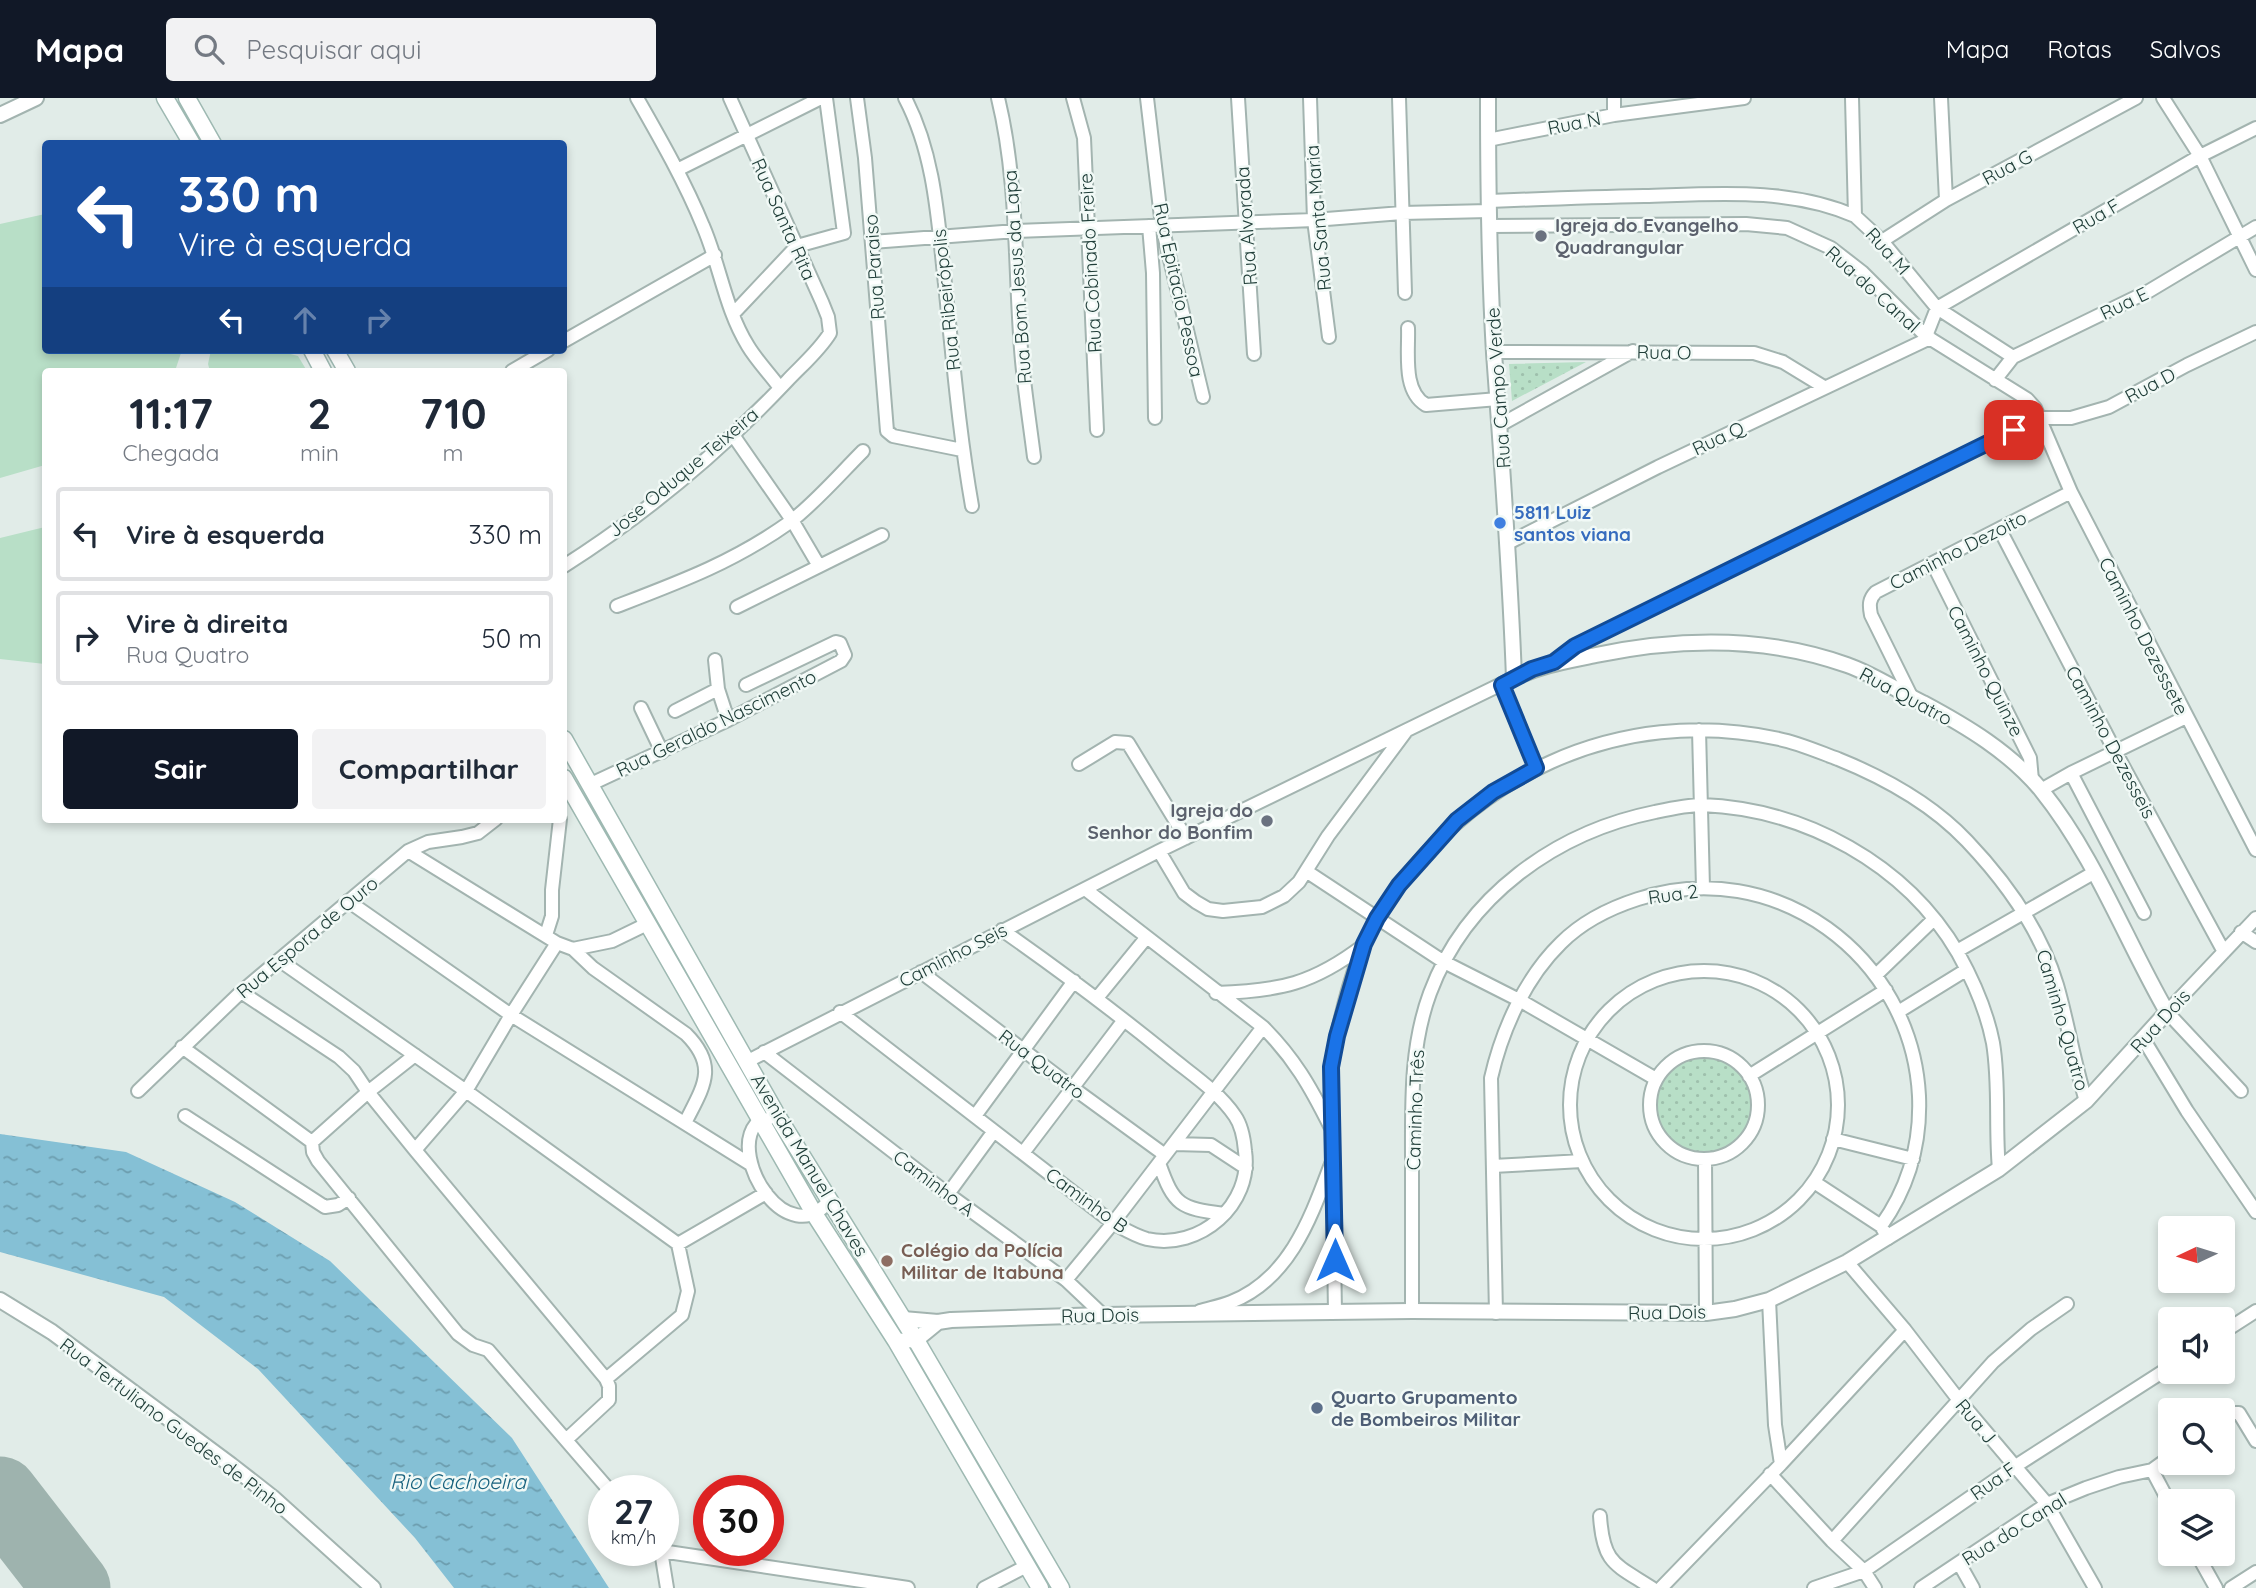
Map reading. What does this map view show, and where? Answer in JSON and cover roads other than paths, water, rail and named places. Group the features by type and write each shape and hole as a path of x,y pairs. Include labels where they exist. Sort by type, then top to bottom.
{"main road":[{"path":"165,98 190,140"},
{"path":"187,98 212,140"},
{"name":"Avenida Manuel Chaves","path":"567,744 778,1116 916,1340 1061,1588"},
{"name":"Avenida Manuel Chaves","path":"567,792 647,924 815,1215 896,1341 1041,1588"}],"street":[{"path":"0,115 36,98"},
{"path":"637,98 677,170 715,255 733,314 748,346 780,388"},
{"name":"Rua Santa Rita","path":"730,98 828,317 830,333 825,341"},
{"path":"677,170 824,98 844,233 797,246 733,314"},
{"name":"Rua Paraiso","path":"857,98 865,158 886,427 891,435 962,450"},
{"name":"Rua Ribeirópolis","path":"905,98 916,120 928,156 940,235 962,450 972,506"},
{"name":"Rua Bom Jesus da Lapa","path":"998,98 1006,138 1016,232 1022,361 1034,457"},
{"name":"Rua Cobinado Freire","path":"1073,98 1084,138 1097,430"},
{"name":"Rua Epitacio Pessoa","path":"1147,98 1155,226 1203,397"},
{"name":"Rua Alvorada","path":"1238,98 1254,354"},
{"name":"Rua Santa Maria","path":"1310,98 1314,220 1329,337"},
{"path":"1399,98 1405,293"},
{"name":"Rua Campo Verde","path":"1488,98 1494,352 1508,543 1508,682"},
{"path":"1614,98 1614,115"},
{"name":"Rua N","path":"1488,140 1614,115 1735,98"},
{"name":"Rua M","path":"1852,98 1855,216 1882,241 1937,308 2013,357"},
{"path":"1941,98 1946,200"},
{"name":"Rua G","path":"1882,241 1946,200 2136,98"},
{"path":"2163,98 2200,156 2256,270"},
{"name":"Rua F","path":"1937,308 2200,156 2256,128"},
{"path":"872,242 940,235 1314,220 1676,195 1767,195 1811,200 1855,216"},
{"name":"Rua do Canal","path":"1490,226 1746,224 1787,228 1820,241 1846,258 1928,337 2027,398 2039,418"},
{"path":"1155,226 1155,418"},
{"name":"Rua E","path":"1995,380 2013,357 2149,291 2256,227"},
{"path":"567,339 715,255"},
{"path":"1928,337 1937,308"},
{"path":"1408,328 1409,377 1419,401 1426,405 1498,399"},
{"name":"Rua D","path":"2039,418 2071,418 2109,407 2256,332"},
{"name":"Rua Q","path":"1508,543 1657,467 1928,337"},
{"name":"Jose Oduque Teixeira","path":"567,564 625,524 733,435 825,341"},
{"path":"1500,425 1633,351"},
{"name":"Rua O","path":"1494,352 1754,353 1783,362 1824,387"},
{"path":"517,368 541,354"},
{"path":"1554,662 1587,640 2039,418"},
{"name":"Caminho Dezessete","path":"2039,418 2071,492 2256,850"},
{"path":"733,435 792,520 818,566"},
{"path":"617,606 705,573 740,555 792,520 863,451"},
{"name":"Caminho Dezoito","path":"1912,698 1876,626 1869,605 1871,597 1876,592 2071,492"},
{"name":"Caminho Dezesseis","path":"2000,530 2224,952"},
{"path":"737,607 882,535"},
{"name":"Caminho Quinze","path":"1933,564 2030,758 2036,785"},
{"name":"Rua Geraldo Nascimento","path":"591,784 728,720 841,661 845,653 836,642 746,685"},
{"name":"Rua Quatro","path":"1508,682 1554,662 1639,646 1692,642 1745,643 1797,651 1848,665 1988,740 2036,785 2062,818 2095,872 2167,1012"},
{"path":"715,660 718,689 728,720"},
{"path":"1508,682 1536,768"},
{"name":"Caminho Seis","path":"748,1061 1159,851 1508,682"},
{"path":"675,711 718,689"},
{"path":"641,708 662,752"},
{"path":"2036,785 2116,753 2186,717"},
{"name":"Caminho Seis","path":"1159,851 1184,893 1209,909 1223,911 1262,907 1284,896 1299,882 1328,836 1407,730"},
{"path":"1699,730 1703,888"},
{"name":"Caminho Quatro","path":"1335,1312 1331,1067 1337,1036 1364,944 1399,885 1457,820 1493,792 1536,768 1567,755 1651,732 1699,730 1779,739 1861,768 1934,812 1966,840 1994,873 2023,912 2041,943 2057,984 2076,1068 2087,1101"},
{"path":"1079,764 1115,742 1128,743 1186,838"},
{"path":"2071,773 2144,913"},
{"name":"Caminho Três","path":"1412,1311 1412,1067 1430,993 1444,962 1462,933 1508,882 1535,860 1565,842 1629,817 1700,805 1764,814 1828,835 1886,871 1912,894 1934,919 1956,951 1983,1009 1993,1042 1999,1169"},
{"name":"Rua Espora de Ouro","path":"138,1091 240,992 408,851 428,842 478,833 491,823"},
{"path":"546,935 552,916 560,823"},
{"path":"408,851 557,943 573,949 593,968 686,1034 697,1045 704,1059 705,1083 685,1123"},
{"path":"1306,871 1444,962 1521,1001 1656,1079"},
{"path":"1956,951 2095,872"},
{"name":"Rua 2","path":"1496,1313 1491,1077 1498,1049 1529,982 1561,942 1581,926 1625,903 1673,890 1703,888 1748,893 1794,908 1837,934 1855,951 1886,990 1898,1012 1911,1047 1918,1083 1919,1109 1913,1159 1885,1232"},
{"path":"1085,889 1263,1027 1286,1049 1332,1129"},
{"path":"348,901 511,1015 750,1164"},
{"name":"Rua Dois","path":"903,1319 938,1322 1102,1315 1412,1311 1706,1313 1769,1300 1847,1262 1885,1232 1999,1169 2087,1101 2256,918"},
{"path":"1876,975 1934,919"},
{"path":"573,949 612,942 647,924"},
{"name":"Caminho B","path":"840,1012 1114,1223 1149,1240 1174,1239 1200,1233 1224,1214 1238,1198 1244,1184 1246,1168 1242,1128 1236,1117 1212,1091 1097,998 1002,930"},
{"path":"2241,932 2256,946"},
{"path":"1097,998 1146,938"},
{"path":"415,1150 466,1091 557,943"},
{"path":"1216,993 1257,991 1305,981 1335,966 1364,944"},
{"path":"279,960 678,1244 688,1291 682,1315 606,1379"},
{"path":"1700,970 1746,977 1774,990 1798,1009 1817,1033 1830,1061 1837,1092 1837,1115 1829,1154 1814,1182 1793,1206 1767,1224 1738,1235 1707,1240 1683,1239 1661,1233 1632,1219 1603,1194 1582,1161 1572,1131 1570,1100 1575,1069 1586,1040 1604,1015 1634,990 1670,975 1700,970"},
{"path":"1898,1012 1966,970"},
{"name":"Rua Quatro","path":"920,972 1162,1159"},
{"path":"975,1116 1074,981"},
{"path":"1749,1076 1886,990"},
{"path":"240,992 339,1057 354,1071 415,1150 606,1379 609,1400 567,1438"},
{"path":"2167,1012 2241,1091"},
{"path":"1023,1153 1124,1020"},
{"path":"1066,1280 1114,1223 1263,1027"},
{"path":"2144,1041 2187,1111 2256,1212"},
{"path":"182,1047 312,1142 315,1157 458,1334 473,1345 488,1350 597,1475"},
{"path":"1702,1051 1721,1054 1732,1059 1749,1076 1758,1106 1751,1130 1744,1141 1729,1153 1705,1159 1681,1154 1665,1143 1658,1133 1650,1110 1656,1079 1673,1060 1702,1051"},
{"name":"Caminho A","path":"764,1052 948,1194 1066,1280 1102,1315"},
{"path":"312,1142 415,1055"},
{"path":"185,1116 325,1207 338,1205 349,1198"},
{"path":"778,1116 752,1128 749,1141 750,1164 765,1193 789,1213 802,1217 815,1215 830,1200"},
{"path":"948,1194 994,1131"},
{"path":"1833,1139 1913,1159"},
{"path":"1174,1144 1211,1145 1246,1168"},
{"path":"1189,1314 1233,1301 1276,1272 1294,1249 1311,1217 1334,1157"},
{"path":"1162,1159 1166,1184 1180,1202 1199,1211 1224,1214"},
{"path":"1705,1159 1706,1313"},
{"path":"1493,1166 1582,1161"},
{"path":"1814,1182 1885,1232"},
{"path":"678,1244 765,1193"},
{"name":"Rua J","path":"1847,1262 2047,1504 2095,1588"},
{"name":"Rua Tertuliano Guedes de Pinho","path":"0,1300 52,1332 231,1465 272,1497 373,1588"},
{"path":"1769,1300 1775,1425 1782,1464"},
{"path":"1832,1541 1993,1362 2031,1329 2067,1304"},
{"path":"2235,1325 2256,1311"},
{"path":"896,1341 916,1340 938,1322"},
{"path":"1661,1588 1782,1464 1905,1330"},
{"name":"Rua F","path":"1814,1588 1864,1572 2014,1467 2158,1375"},
{"path":"2235,1413 2239,1413 2255,1435"},
{"path":"2158,1466 2152,1470 2162,1489"},
{"name":"Rua do Canal","path":"1921,1588 2047,1504 2108,1480 2152,1470"},
{"path":"1770,1474 1864,1572 1875,1588"},
{"path":"1600,1517 1601,1540 1607,1556 1616,1566 1652,1588"},
{"path":"679,1554 908,1588"},
{"path":"1959,1563 1973,1588"},
{"path":"663,1566 667,1588"},
{"path":"984,1588 1027,1566"},
{"path":"2204,1566 2216,1588"},
{"path":"2231,1588 2256,1572"},
{"path":"826,1588 846,1578"}],"water":[{"name":"Rio Cachoeira","path":"0,1134 126,1152 235,1202 330,1261 512,1438 588,1556 588,1566 595,1566 609,1588 454,1588 415,1538 258,1369 164,1297 0,1252"}],"place":[{"name":"Igreja do Evangelho Quadrangular","path":"1541,236"},
{"name":"5811 Luiz santos viana","path":"1500,523"},
{"name":"Igreja do Senhor do Bonfim","path":"1267,821"},
{"name":"Colégio da Polícia Militar de Itabuna","path":"887,1261"},
{"name":"Quarto Grupamento de Bombeiros Militar","path":"1317,1408"}]}
